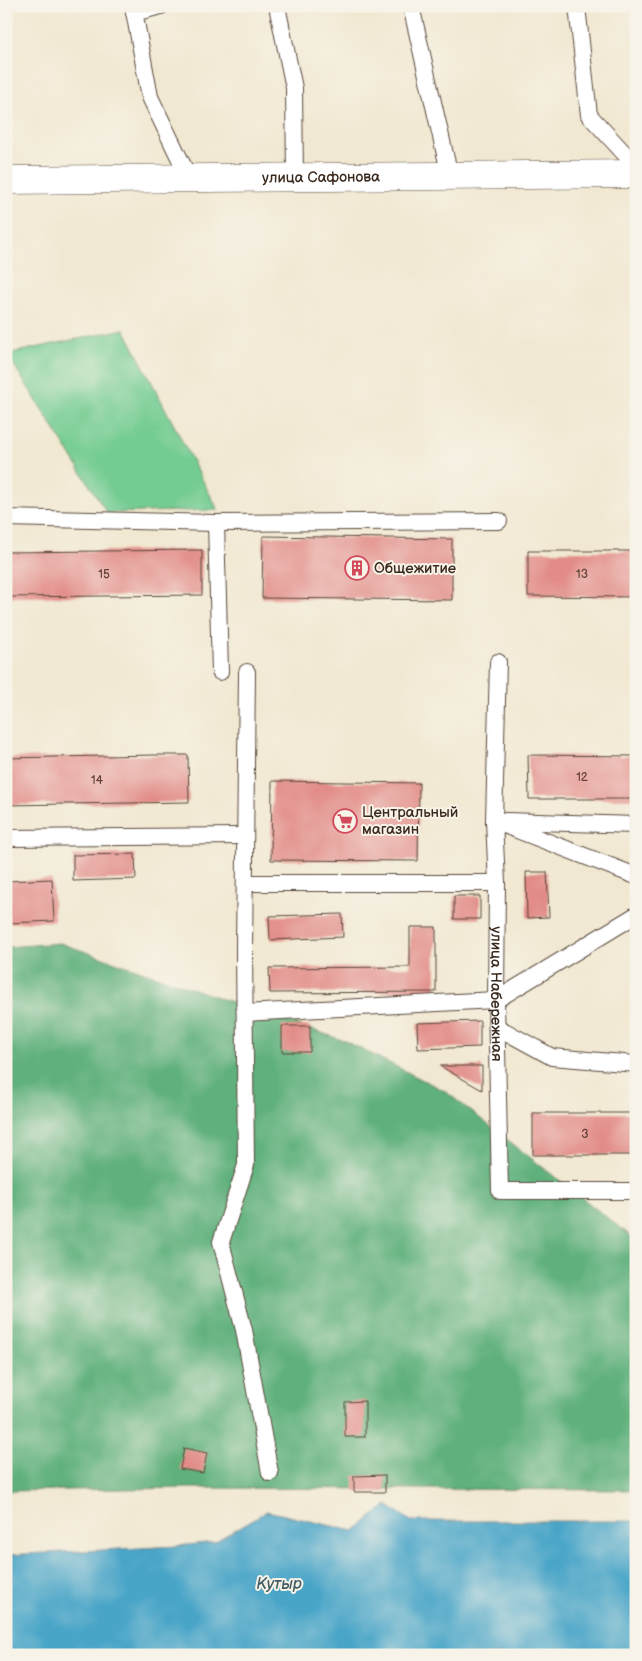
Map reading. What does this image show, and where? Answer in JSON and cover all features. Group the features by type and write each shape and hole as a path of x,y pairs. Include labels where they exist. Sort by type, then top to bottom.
{"street":[{"name":"улица Сафонова","path":"6,180 636,174"}],"lane":[{"path":"161,6 134,10 150,97 189,178"},
{"path":"277,6 294,88 295,177"},
{"path":"411,6 450,176"},
{"path":"577,6 589,114 636,166"},
{"path":"6,518 216,523 499,520"},
{"path":"216,523 220,672"},
{"name":"улица Набережная","path":"498,662 494,821 497,883 496,1000 500,1191 636,1192"},
{"path":"247,672 245,836 246,1165 221,1242 244,1330 270,1472"},
{"path":"494,821 636,825"},
{"path":"494,821 636,876"},
{"path":"6,838 245,836"},
{"path":"245,884 497,883"},
{"path":"245,1013 496,1000 636,915"},
{"path":"497,1027 552,1057 636,1064"}],"green space":[{"path":"124,329 218,510 107,513 7,354"},
{"path":"60,943 345,1041 445,1091 636,1240 636,1490 189,1488 6,1491 6,947"}],"water":[{"name":"Кутыр","path":"387,1505 411,1521 636,1521 636,1655 6,1655 6,1555 178,1546 214,1542 267,1511 354,1531"}],"building":[{"name":"Общежитие","path":"263,536 452,539 452,600 262,598"},
{"path":"202,550 202,595 6,597 6,552"},
{"path":"528,551 636,551 636,597 528,596"},
{"path":"188,755 189,802 6,805 6,758"},
{"path":"528,755 636,756 636,799 529,799"},
{"name":"Центральный магазин","path":"272,781 419,783 418,861 271,860"},
{"path":"135,854 136,879 73,881 73,855"},
{"path":"526,872 547,872 549,917 527,918"},
{"path":"52,879 54,921 9,923 7,881"},
{"path":"454,896 480,896 480,919 454,919"},
{"path":"342,914 343,937 270,940 269,916"},
{"path":"410,927 436,927 436,992 270,993 269,968 410,967"},
{"path":"480,1021 480,1047 418,1049 417,1023"},
{"path":"282,1026 310,1026 310,1052 282,1052"},
{"path":"440,1066 482,1066 482,1090"},
{"path":"533,1113 636,1113 636,1155 533,1155"},
{"path":"365,1401 365,1437 345,1437 345,1402"},
{"path":"184,1448 207,1453 203,1473 180,1469"},
{"path":"385,1475 385,1492 354,1492 354,1476"}],"place":[{"name":"Общежитие","path":"357,568"},
{"name":"Центральный магазин","path":"345,821"}]}
